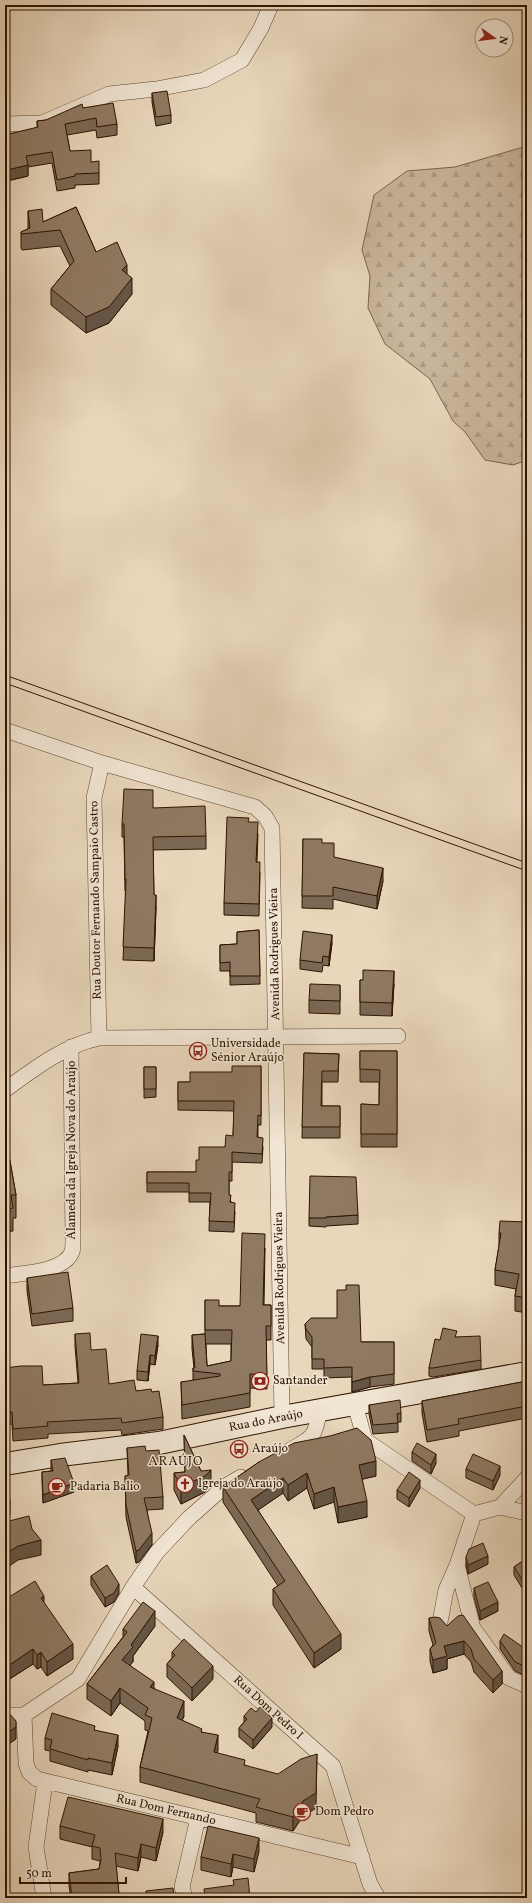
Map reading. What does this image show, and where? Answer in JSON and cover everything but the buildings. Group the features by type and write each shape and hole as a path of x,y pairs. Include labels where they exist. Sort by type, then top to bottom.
{"main road":[{"name":"Rua do Araújo","path":"5,1464 60,1455 159,1443 282,1417 527,1373"}],"street":[{"path":"5,124 42,123 110,94 156,89 204,80 242,60 261,28 271,5"},
{"name":"Avenida Rodrigues Vieira","path":"5,730 102,763 255,808 266,816 272,828 277,1038 282,1417"},
{"name":"Rua Doutor Fernando Sampaio Castro","path":"99,1038 94,798 102,763"},
{"path":"5,1090 36,1068 71,1047 99,1038 398,1036"},
{"name":"Alameda da Igreja Nova do Araújo","path":"5,1276 54,1267 64,1262 72,1253 71,1047"},
{"path":"355,1405 365,1440 474,1514 500,1507 527,1513"},
{"path":"276,1458 313,1437 318,1426 319,1411"},
{"path":"5,1715 24,1715 78,1679 133,1587 157,1552 189,1518 224,1486 256,1469"},
{"path":"500,1507 527,1478"},
{"path":"440,1622 446,1590 457,1565 474,1514"},
{"path":"457,1565 473,1628 509,1678 527,1686"},
{"name":"Rua Dom Pedro I","path":"133,1587 333,1766 370,1884 378,1898"},
{"name":"Rua Dom Fernando","path":"24,1715 28,1768 29,1772 37,1779 362,1857"},
{"path":"44,1898 36,1847 45,1782"},
{"path":"185,1898 182,1887 198,1818"}],"green space":[{"path":"527,146 527,460 513,465 485,460 465,432 453,421 430,379 385,344 368,308 370,276 362,250 374,195 407,171 455,167"}],"tram line":[{"path":"5,675 527,863"},
{"path":"5,683 527,871"}],"place":[{"name":"Universidade Sénior Araújo","path":"198,1051"},
{"name":"Santander","path":"260,1381"},
{"name":"Araújo","path":"239,1449"},
{"name":"Igreja do Araújo","path":"185,1484"},
{"name":"Padaria Balio","path":"57,1487"},
{"name":"Dom Pedro","path":"302,1812"}],"district":[{"name":"ARAÚJO","path":"176,1462"}]}
